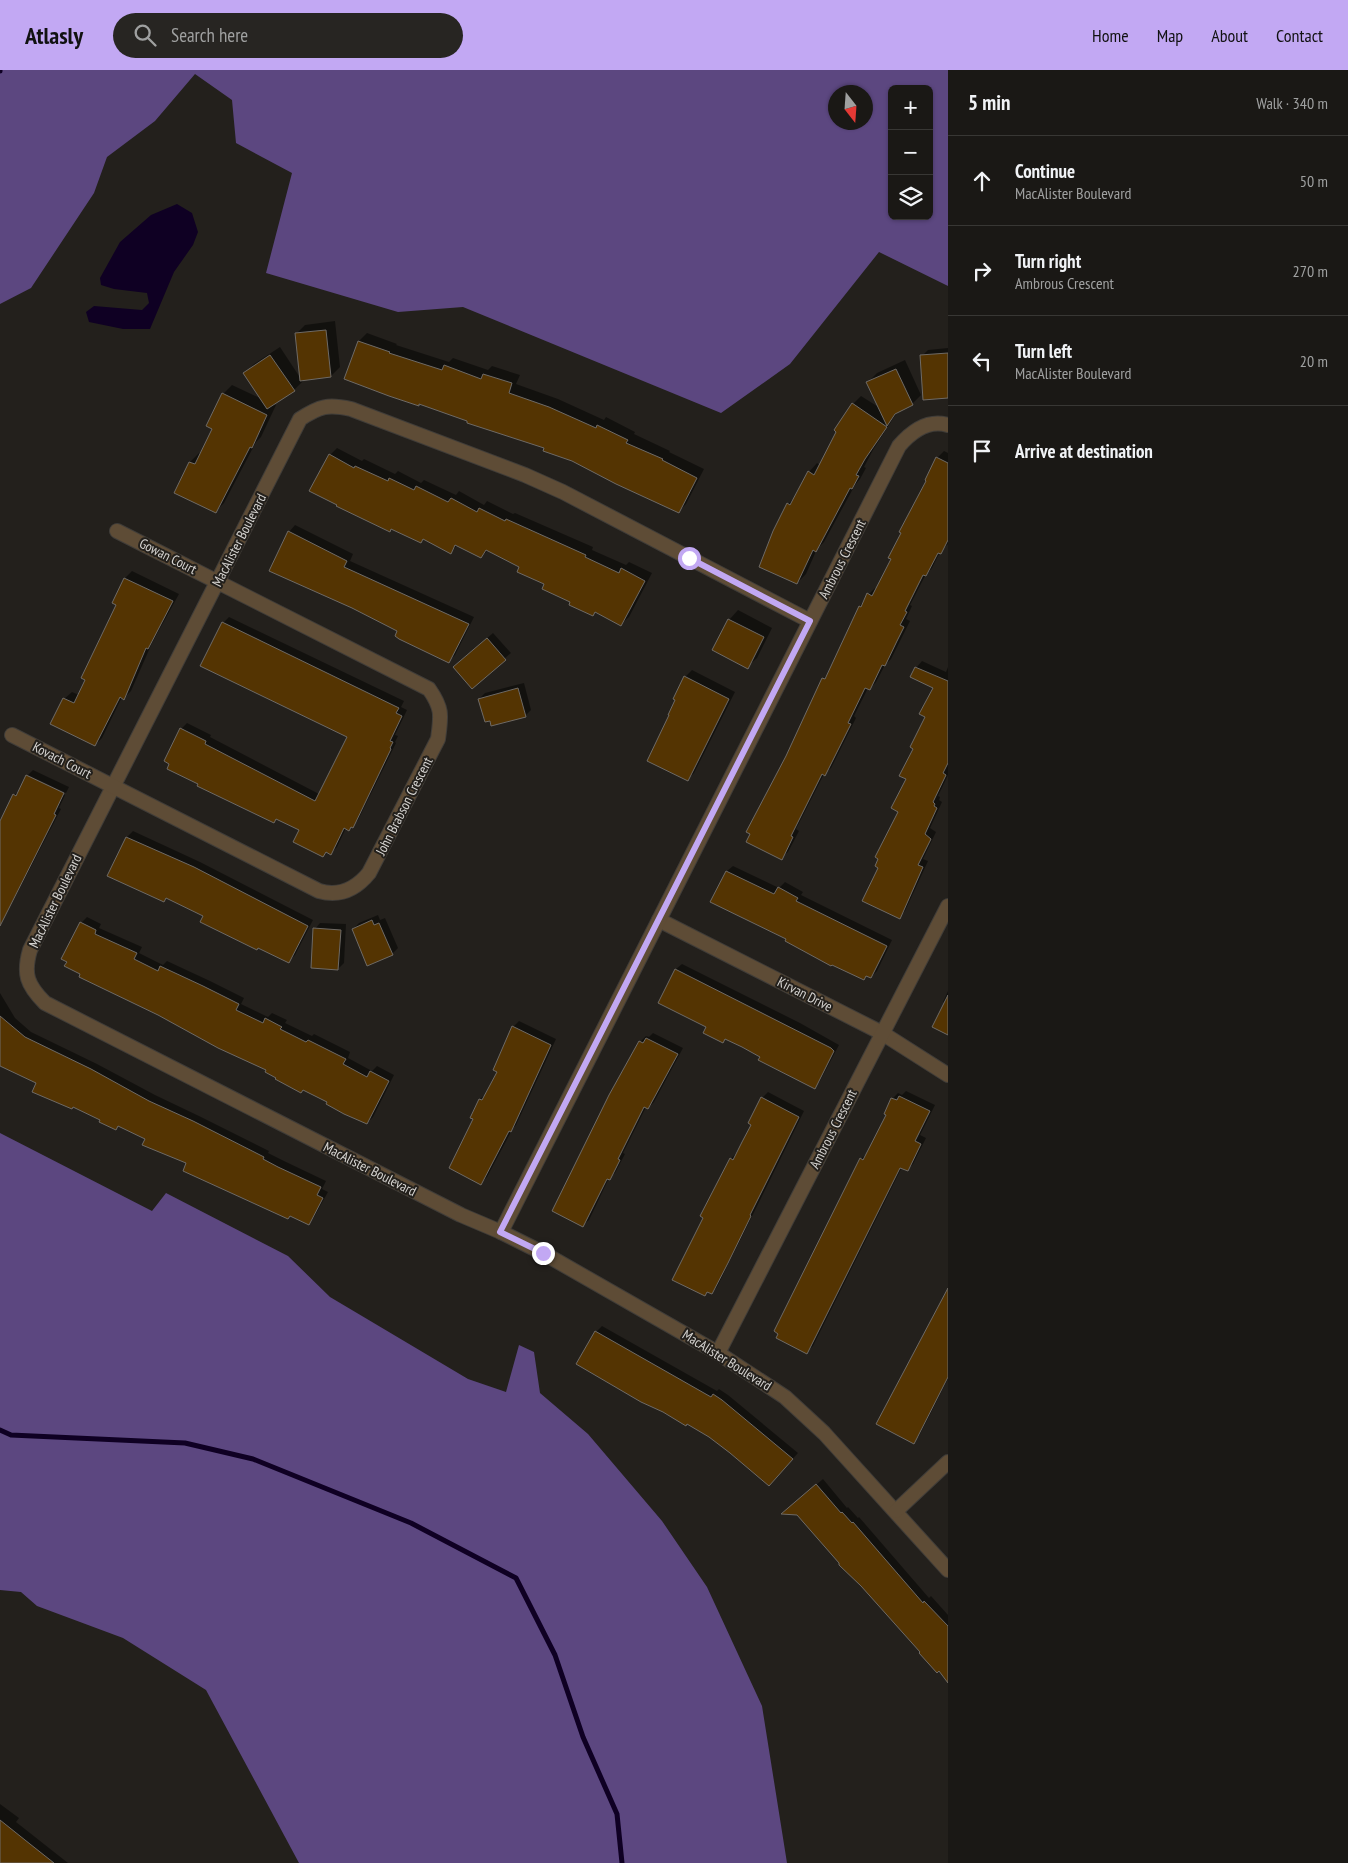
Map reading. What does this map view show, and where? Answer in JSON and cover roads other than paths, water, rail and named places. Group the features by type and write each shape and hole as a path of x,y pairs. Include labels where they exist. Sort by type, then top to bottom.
{"street":[{"name":"MacAlister Boulevard","path":"810,621 525,475 351,409 333,405 317,409 300,419 112,786 30,950 26,964 27,978 34,992 45,1003 461,1215 543,1253 718,1353 785,1398 824,1433 948,1570"},
{"name":"Ambrous Crescent","path":"500,1232 899,446 910,434 920,428 933,424 948,424"},
{"name":"Gowan Court","path":"117,531 218,582"},
{"name":"John Brabson Crescent","path":"112,786 319,891 329,894 341,893 360,883 369,873 438,739 441,717 438,703 429,689 218,582"},
{"name":"Kovach Court","path":"12,735 112,786"},
{"name":"Ambrous Crescent","path":"718,1353 948,906"},
{"name":"Kirvan Drive","path":"659,920 882,1033 948,1075"},
{"path":"896,1512 948,1462"}],"waterway":[{"path":"0,1430 11,1435 185,1443 253,1459 411,1523 516,1578 555,1655 583,1737 617,1814 622,1863"}]}
